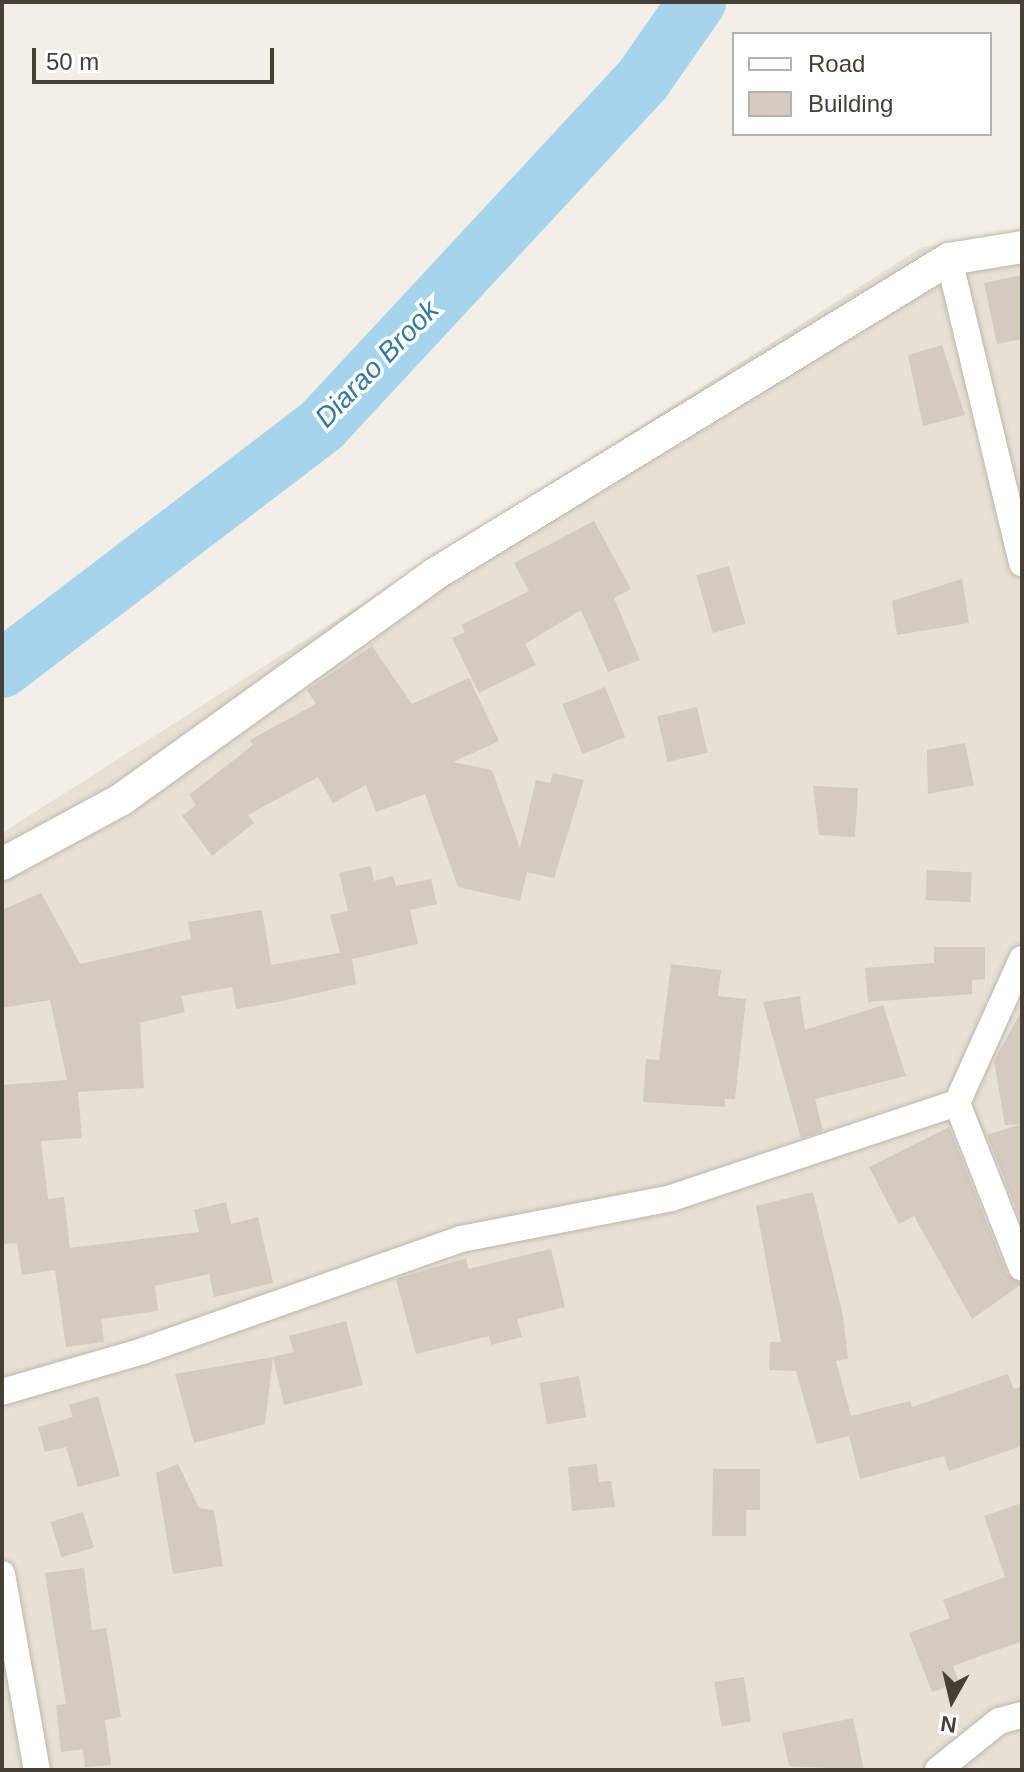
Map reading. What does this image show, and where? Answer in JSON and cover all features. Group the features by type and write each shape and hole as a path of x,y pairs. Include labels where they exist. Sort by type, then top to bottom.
{"street":[{"path":"2,864 122,799 435,574 949,259 1022,247"},
{"path":"949,259 1022,563"},
{"path":"1022,959 957,1103 1022,1268"},
{"path":"2,1392 143,1351 436,1247 671,1198 957,1103"},
{"path":"2,1574 7,1625 37,1770"},
{"path":"938,1770 999,1721 1022,1715"}],"shaded area":[{"path":"1022,231 1022,1770 2,1770 2,833 922,247"}],"building":[{"path":"1022,275 1022,339 997,344 984,283"},
{"path":"942,345 965,415 923,426 908,355"},
{"path":"594,521 631,589 614,598 640,660 608,672 581,610 525,644 536,665 479,693 452,638 465,632 461,625 529,591 514,563"},
{"path":"729,566 746,624 713,633 696,575"},
{"path":"962,579 969,623 897,635 892,601"},
{"path":"372,646 412,704 469,678 499,741 453,762 492,770 520,848 536,780 550,783 553,773 584,780 554,878 527,872 520,901 458,887 425,794 376,812 366,785 333,803 318,777 248,815 254,823 212,856 182,816 196,805 189,795 253,745 250,740 316,704 307,690"},
{"path":"605,687 625,737 583,754 562,704"},
{"path":"697,707 708,753 668,762 657,716"},
{"path":"965,743 974,785 928,794 927,750"},
{"path":"813,786 858,788 855,837 819,835"},
{"path":"371,866 374,881 393,876 396,886 431,879 437,904 410,910 418,944 352,959 356,984 278,1002 236,1009 232,987 181,996 185,1012 140,1023 144,1088 78,1092 82,1138 41,1141 48,1199 64,1197 70,1248 199,1232 194,1210 226,1202 231,1224 258,1217 273,1283 214,1297 209,1274 155,1286 158,1311 101,1319 104,1342 66,1347 55,1270 22,1275 17,1243 2,1244 2,1085 67,1080 50,1000 2,1008 2,910 41,893 80,964 191,939 188,922 262,910 271,965 340,953 330,915 348,911 339,873"},
{"path":"927,870 972,872 970,902 925,900"},
{"path":"934,947 985,947 985,979 972,980 972,994 868,1002 865,968 934,963"},
{"path":"671,964 721,970 718,996 746,999 735,1099 725,1099 725,1107 643,1102 646,1059 659,1060"},
{"path":"800,996 805,1030 883,1005 906,1076 815,1099 823,1131 801,1138 763,1002"},
{"path":"1022,1010 1022,1224 987,1135 1021,1124 1005,1125 994,1061"},
{"path":"949,1127 1007,1274 1022,1284 972,1319 914,1216 899,1224 869,1167"},
{"path":"813,1192 843,1316 848,1359 836,1361 851,1416 910,1401 912,1407 1008,1374 1014,1389 1022,1386 1022,1446 949,1471 944,1456 860,1479 849,1436 817,1444 796,1371 769,1370 770,1342 781,1342 756,1206"},
{"path":"551,1249 565,1307 517,1319 522,1337 491,1345 489,1336 416,1354 396,1279 466,1258 468,1269"},
{"path":"346,1321 363,1385 284,1405 273,1357 294,1352 289,1336"},
{"path":"273,1357 265,1424 194,1443 175,1374"},
{"path":"579,1376 586,1417 547,1424 540,1383"},
{"path":"98,1396 120,1476 78,1487 66,1447 45,1452 38,1427 73,1417 69,1405"},
{"path":"178,1464 199,1508 214,1510 223,1566 173,1574 156,1473"},
{"path":"597,1464 599,1482 611,1481 615,1507 572,1511 568,1467"},
{"path":"713,1469 760,1469 760,1510 746,1510 746,1536 712,1536"},
{"path":"1022,1503 1022,1641 953,1666 959,1682 932,1692 909,1633 950,1618 943,1600 1005,1577 984,1516"},
{"path":"83,1512 94,1547 61,1557 50,1522"},
{"path":"84,1568 92,1630 106,1628 121,1717 105,1720 111,1765 85,1767 83,1749 61,1752 56,1705 66,1704 45,1573"},
{"path":"744,1677 751,1721 721,1726 714,1682"},
{"path":"853,1718 864,1770 789,1766 782,1733"}],"waterway":[{"name":"Diarao Brook","path":"2,669 322,425 644,78 697,2"}]}
